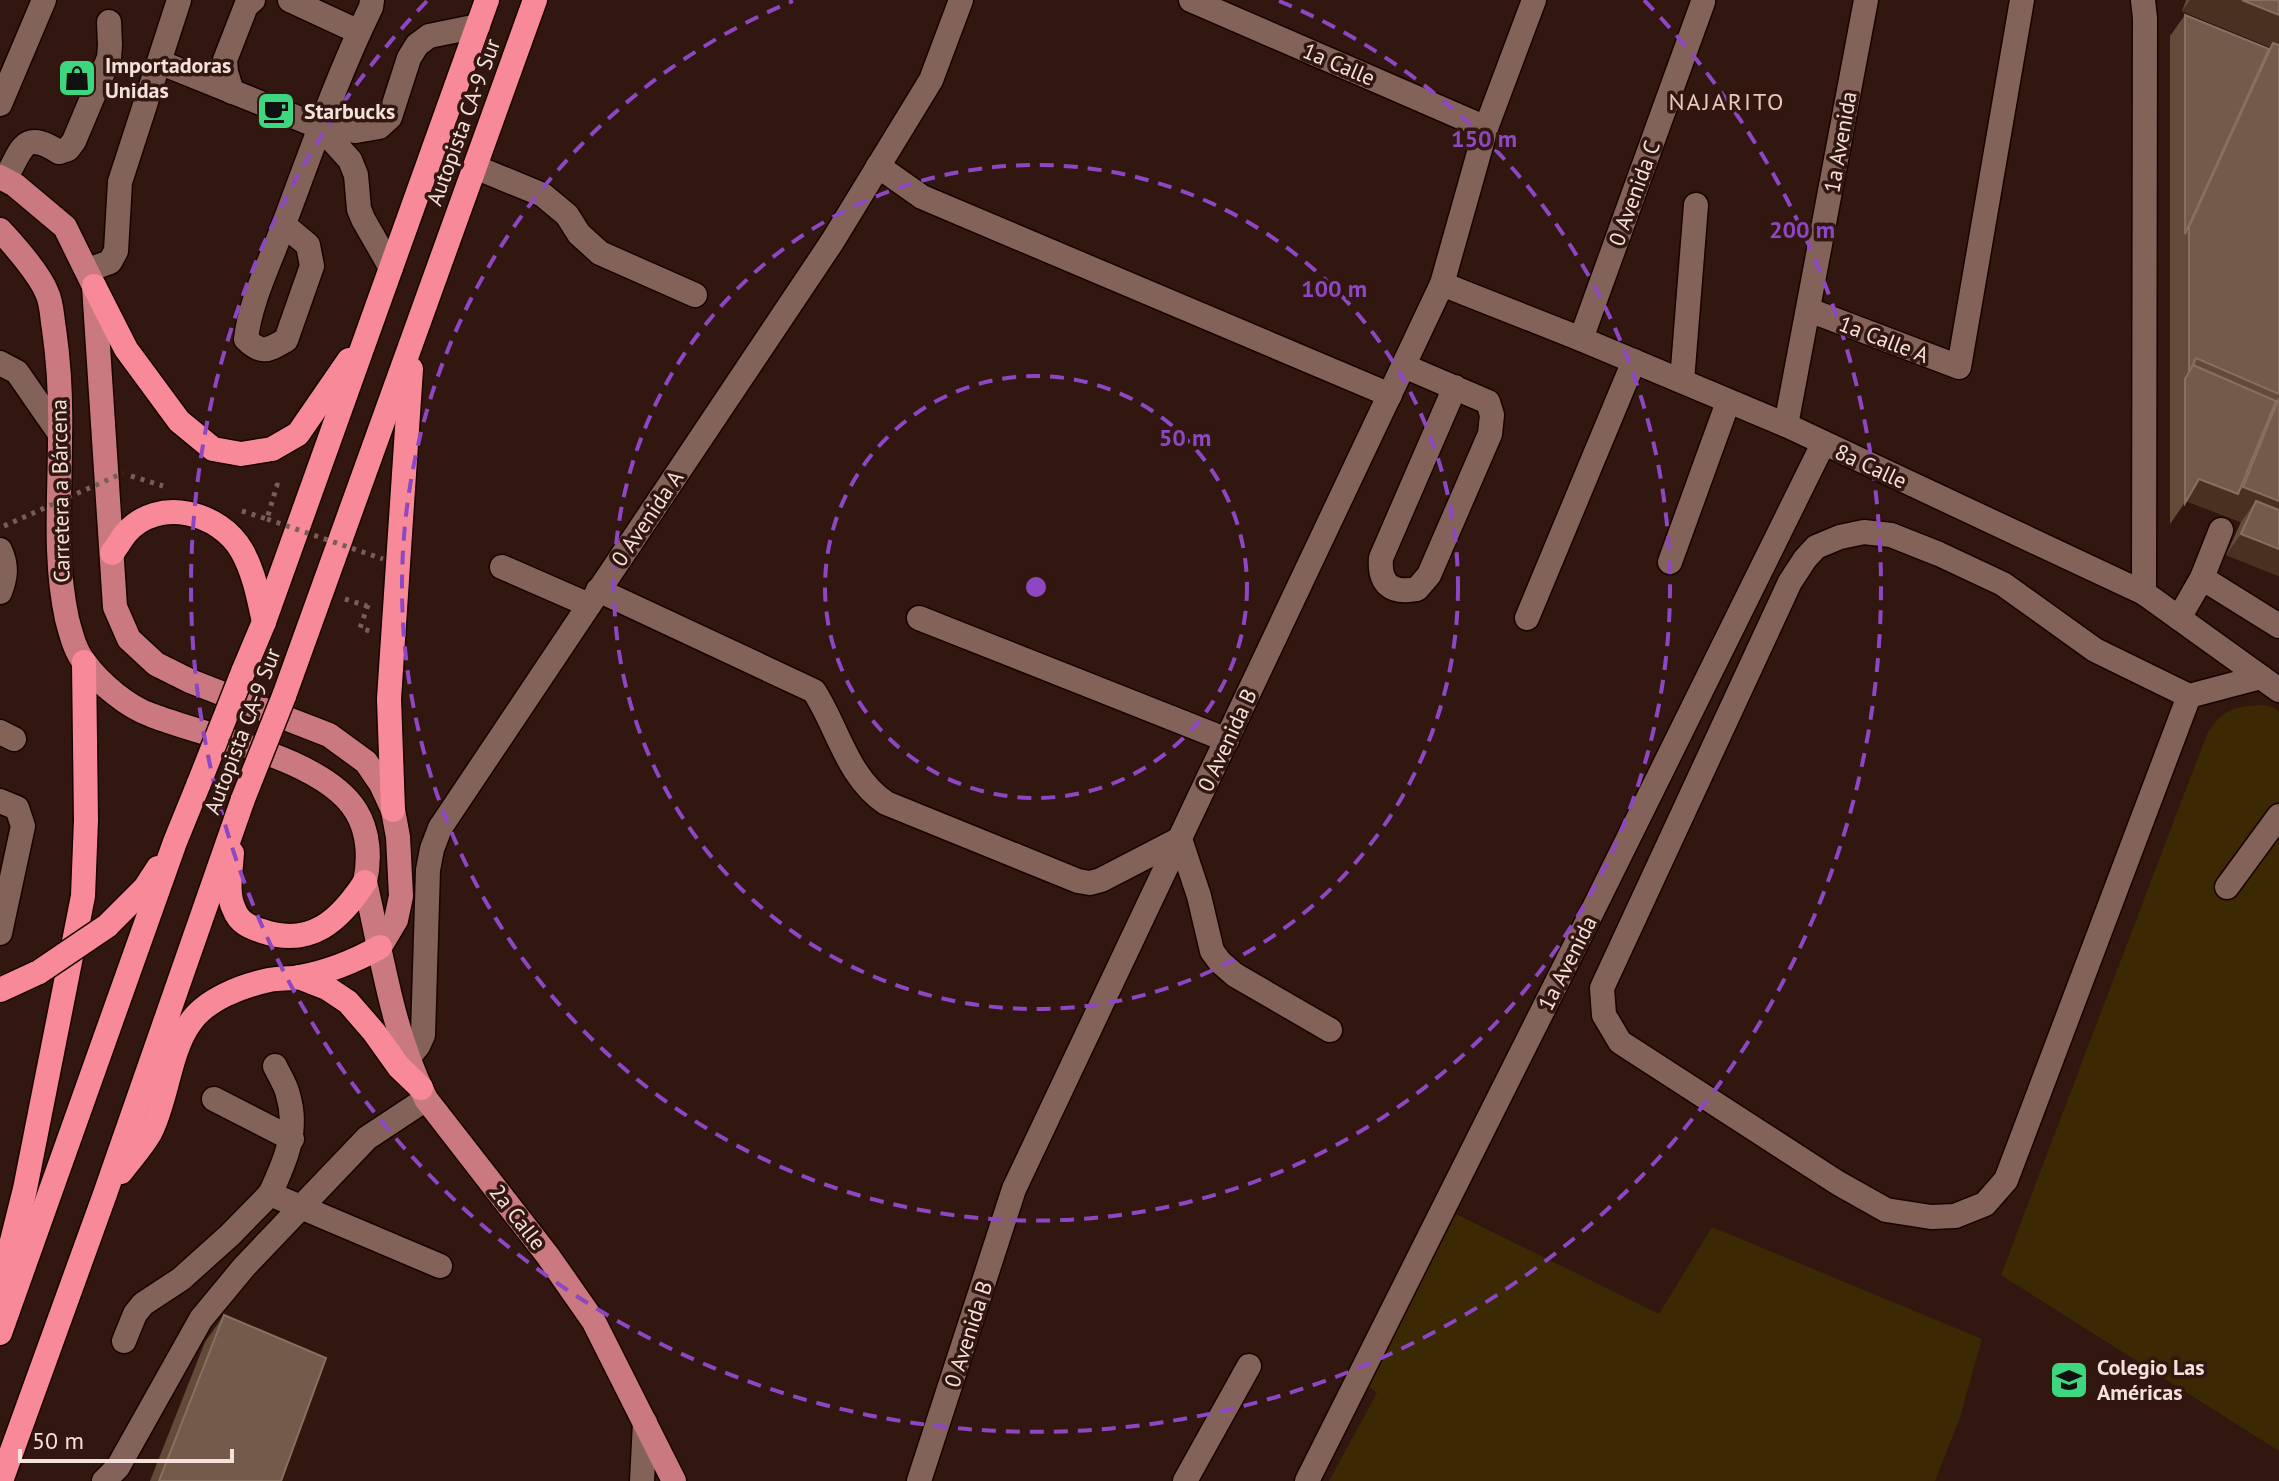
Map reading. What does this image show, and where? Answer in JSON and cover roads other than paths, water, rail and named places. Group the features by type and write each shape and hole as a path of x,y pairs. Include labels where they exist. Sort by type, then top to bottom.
{"highway":[{"name":"Autopista CA-9 Sur","path":"0,1333 175,842 264,622 487,0"},
{"name":"Autopista CA-9 Sur","path":"1,1481 234,823 284,696 535,0"},
{"path":"91,278 126,349 179,421 213,449 241,454 272,449 298,434 370,328"},
{"path":"393,810 389,699 413,340"},
{"path":"112,553 127,531 147,518 178,511 202,517 221,527 242,550 264,622"},
{"path":"0,1289 25,1189 83,896 86,820 84,662"},
{"path":"234,823 230,886 233,909 246,926 273,935 294,937 323,928 342,914 365,882"},
{"path":"0,990 39,972 107,926 145,888 175,842"},
{"path":"105,1194 150,1132 183,1035 199,1012 251,985 330,969 380,947"},
{"path":"299,977 327,988 348,1002 424,1094"}],"main road":[{"name":"Carretera a Bárcena","path":"2,178 15,185 65,227 91,278 115,607 129,639 156,664 190,681 329,735 366,762 393,810"},
{"name":"Carretera a Bárcena","path":"0,230 18,249 48,293 57,350 60,586 71,637 84,662 110,690 148,715 247,745 324,779 357,812 366,839 369,862 365,882"},
{"path":"380,947 396,920 401,896 398,837 393,810"},
{"name":"2a Calle","path":"365,882 399,1032 424,1094 548,1256 594,1322 674,1481"}],"street":[{"path":"0,104 44,0"},
{"path":"91,278 110,262 116,251 120,182 179,0"},
{"path":"232,92 225,60 246,6 253,0"},
{"path":"290,0 359,32"},
{"path":"284,225 372,0"},
{"name":"0 Avenida A","path":"409,1057 423,1035 428,870 435,838 832,242 931,80 961,0"},
{"name":"1a Calle","path":"1191,0 1486,128"},
{"name":"0 Avenida B","path":"919,1481 1014,1189 1442,284 1486,128 1534,0"},
{"name":"1a Avenida","path":"1786,425 1866,0"},
{"name":"1a Calle A","path":"1809,310 1959,367 2022,0"},
{"name":"0 Avenida C","path":"1581,339 1703,2"},
{"path":"2144,9 2144,593"},
{"path":"2,178 30,141 38,140 59,152 68,149 74,141 109,58 109,22"},
{"path":"159,62 320,127 356,131 379,127 390,117 409,58 417,45 429,36 478,26"},
{"path":"320,127 350,160 356,175 359,209 391,268"},
{"path":"878,166 922,197 1390,395"},
{"path":"475,167 543,195 567,215 579,234 600,253 695,295"},
{"path":"1682,381 1696,205"},
{"name":"8a Calle","path":"1442,284 1786,425 2144,593 2270,683"},
{"path":"1527,618 1634,361"},
{"path":"0,363 17,372 60,434"},
{"path":"1404,366 1455,387 1488,402 1492,415 1490,434 1429,575 1417,589 1392,588 1382,579 1381,558 1455,387"},
{"path":"1670,562 1728,402"},
{"name":"1a Avenida","path":"1307,1481 1823,444"},
{"path":"2179,618 2202,578 2221,530"},
{"path":"2189,696 2006,1180 1985,1204 1955,1216 1931,1217 1886,1210 1838,1183 1620,1042 1604,1015 1602,988 1790,582 1816,547 1864,532 1891,535 1939,554 2003,584 2095,650 2189,696 2270,683"},
{"path":"0,592 5,579 2,538"},
{"path":"502,567 594,598 814,691 831,720 844,752 874,795 886,803 1078,881 1090,883 1101,880 1180,839 1199,896 1212,951 1220,962 1235,975 1330,1030"},
{"path":"2202,578 2279,626"},
{"path":"919,618 1227,740"},
{"path":"0,801 17,808 23,826 0,933"},
{"path":"2227,887 2279,816"},
{"path":"124,1341 135,1314 143,1304 181,1279 270,1194 292,1139 288,1095 275,1066"},
{"path":"104,1481 118,1467 201,1319 244,1267 367,1138 424,1094"},
{"path":"214,1099 292,1139"},
{"path":"270,1194 440,1266"},
{"path":"1185,1481 1249,1366"},
{"path":"642,1481 645,1422"}],"place":[{"name":"Importadoras Unidas","path":"77,78"},
{"name":"Starbucks","path":"276,111"},
{"name":"Colegio Las Américas","path":"2069,1380"}],"district":[{"name":"NAJARITO","path":"1727,102"}]}
